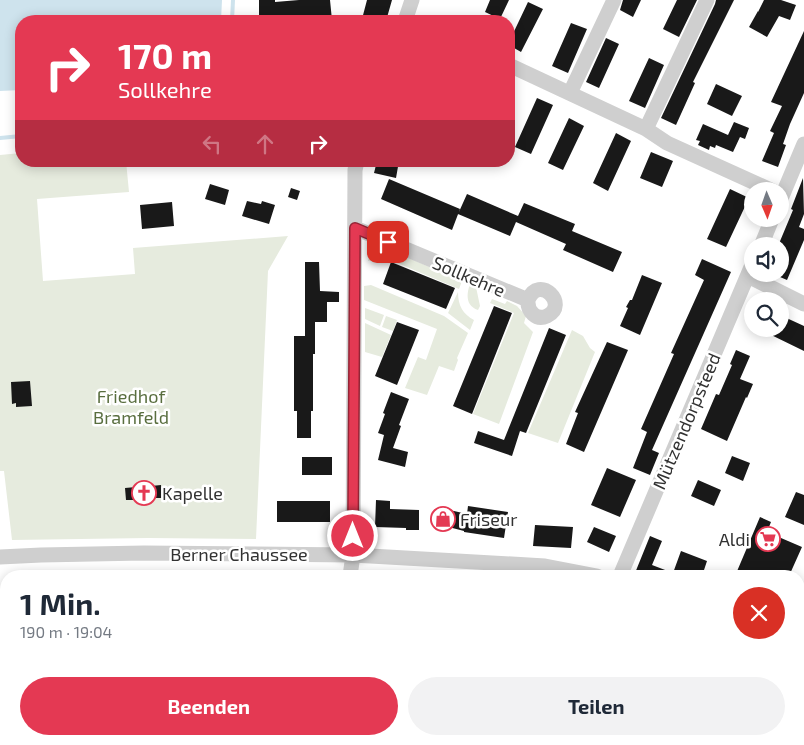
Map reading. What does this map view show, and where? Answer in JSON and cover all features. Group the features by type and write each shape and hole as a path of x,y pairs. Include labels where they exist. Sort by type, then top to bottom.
{"street":[{"path":"407,15 412,0"},
{"path":"570,93 614,0"},
{"path":"646,129 707,0"},
{"path":"515,68 646,129 667,143 751,182"},
{"path":"785,182 804,144"},
{"path":"351,570 353,555 356,167"},
{"name":"Sollkehre","path":"355,228 528,300"},
{"name":"Mützendorpsteed","path":"623,570 745,282"},
{"path":"769,282 804,304"},
{"name":"Berner Chaussee","path":"0,557 144,553 353,555 545,566 566,570"}],"green space":[{"name":"Friedhof Bramfeld","path":"15,154 15,167 127,167 129,192 37,199 43,281 135,274 133,248 288,236 268,271 256,539 12,540 4,471 0,471 0,155"},
{"path":"383,247 462,281 459,289 388,259 386,263 377,260 368,261 370,252"},
{"path":"470,284 476,287 480,306 478,310 471,306 468,300"},
{"path":"371,285 444,316 468,333 457,358 454,371 439,366 427,395 405,388 418,357 426,360 437,329 364,300 364,286"},
{"path":"458,292 462,309 474,320 470,330 448,313"},
{"path":"492,299 505,304 507,301 517,306 526,316 524,323 533,332 499,424 473,414 514,313 490,303"},
{"path":"365,308 384,315 380,326 365,319"},
{"path":"386,316 397,320 393,331 382,327"},
{"path":"365,323 391,335 382,357 365,352"},
{"path":"572,330 583,336 590,348 595,352 558,443 528,433"}],"water":[{"path":"0,0 222,0 221,15 15,15 15,90 0,91"}],"building":[{"path":"259,0 275,0 275,2 330,0 332,15 259,15"},
{"path":"367,0 392,0 388,15 363,15"},
{"path":"490,0 509,0 502,15 491,15 485,12"},
{"path":"623,0 641,0 633,17 620,10"},
{"path":"677,0 697,0 679,37 663,29"},
{"path":"716,0 734,0 693,82 695,83 676,125 661,118"},
{"path":"764,0 781,0 796,5 790,20 779,16 767,37 749,27"},
{"path":"528,2 543,9 521,52 515,48 515,29"},
{"path":"571,23 587,29 568,73 552,66"},
{"path":"804,31 804,93 790,124 783,144 786,145 778,167 762,161 774,133 770,131 782,106 771,102"},
{"path":"606,38 619,44 599,88 586,82"},
{"path":"649,58 664,65 645,108 629,101"},
{"path":"716,84 742,96 732,116 707,104"},
{"path":"537,98 553,105 531,154 515,147"},
{"path":"569,118 584,126 563,170 548,163"},
{"path":"734,122 749,128 745,139 740,137 733,152 716,145 715,148 710,146 709,150 698,145 700,141 696,140 703,124 728,135"},
{"path":"616,133 631,141 608,191 593,183"},
{"path":"651,152 673,161 662,187 640,178"},
{"path":"376,167 398,167 396,178 374,173"},
{"path":"803,178 804,214 799,227 804,229 804,240 789,275 789,237 782,237 786,228 789,228 789,220 793,210 791,209"},
{"path":"389,179 460,209 452,230 381,199"},
{"path":"210,184 229,190 225,205 205,199"},
{"path":"291,188 300,191 297,200 288,197"},
{"path":"730,189 744,196 744,209 726,247 707,239"},
{"path":"467,194 518,216 524,203 575,224 572,231 622,252 613,272 563,250 566,244 516,222 510,236 458,214"},
{"path":"247,201 261,204 262,201 275,205 269,224 242,216"},
{"path":"172,202 174,226 142,229 140,205"},
{"path":"702,259 731,272 652,450 659,453 650,475 633,468 647,432 641,429 674,354 671,353 704,280 695,275"},
{"path":"305,262 319,262 320,291 339,292 339,302 327,302 327,322 315,322 311,438 297,438 297,411 294,411 294,336 305,336"},
{"path":"391,262 455,288 446,309 383,284"},
{"path":"642,275 662,283 640,335 620,326 628,308 626,307 630,300 632,300"},
{"path":"494,306 512,313 472,414 453,406"},
{"path":"789,319 804,326 804,351 775,337 789,337"},
{"path":"397,322 419,330 397,385 375,376"},
{"path":"549,328 566,335 526,433 520,431 512,456 474,443 478,431 504,440"},
{"path":"607,342 628,350 584,452 566,444 578,413 575,412"},
{"path":"736,350 750,356 740,379 753,384 727,441 701,429 716,394 719,395 732,365 730,364"},
{"path":"30,381 32,406 16,407 16,403 12,404 11,382"},
{"path":"391,392 409,399 393,448 408,452 405,467 378,460 384,435 378,433"},
{"path":"732,456 750,463 743,481 725,473"},
{"path":"302,457 332,457 332,475 302,475"},
{"path":"607,468 636,480 620,517 591,505"},
{"path":"698,480 721,490 714,506 691,496"},
{"name":"Kapelle","path":"150,482 151,486 161,485 162,498 151,498 152,502 138,503 137,500 126,500 125,488 136,487 136,483"},
{"path":"796,492 804,495 804,525 785,517"},
{"path":"376,500 390,501 390,509 419,510 419,530 375,527"},
{"path":"277,501 330,501 330,522 277,522"},
{"path":"468,506 508,512 504,538 464,532 437,524 441,508 467,514"},
{"name":"Aldi","path":"760,517 771,522 767,532 802,547 792,570 738,570"},
{"path":"535,525 573,527 571,548 533,546"},
{"path":"594,527 616,536 609,552 587,542"},
{"path":"650,536 662,541 652,565 665,570 636,570"},
{"path":"681,551 707,561 704,570 674,570"}],"waterway":[{"path":"232,15 233,0"},
{"path":"0,138 15,137"}],"place":[{"name":"Kapelle","path":"144,493"},
{"name":"Friseur","path":"443,519"},
{"name":"Aldi","path":"768,539"}],"route":[{"path":"353,536 355,228 388,242"}]}
